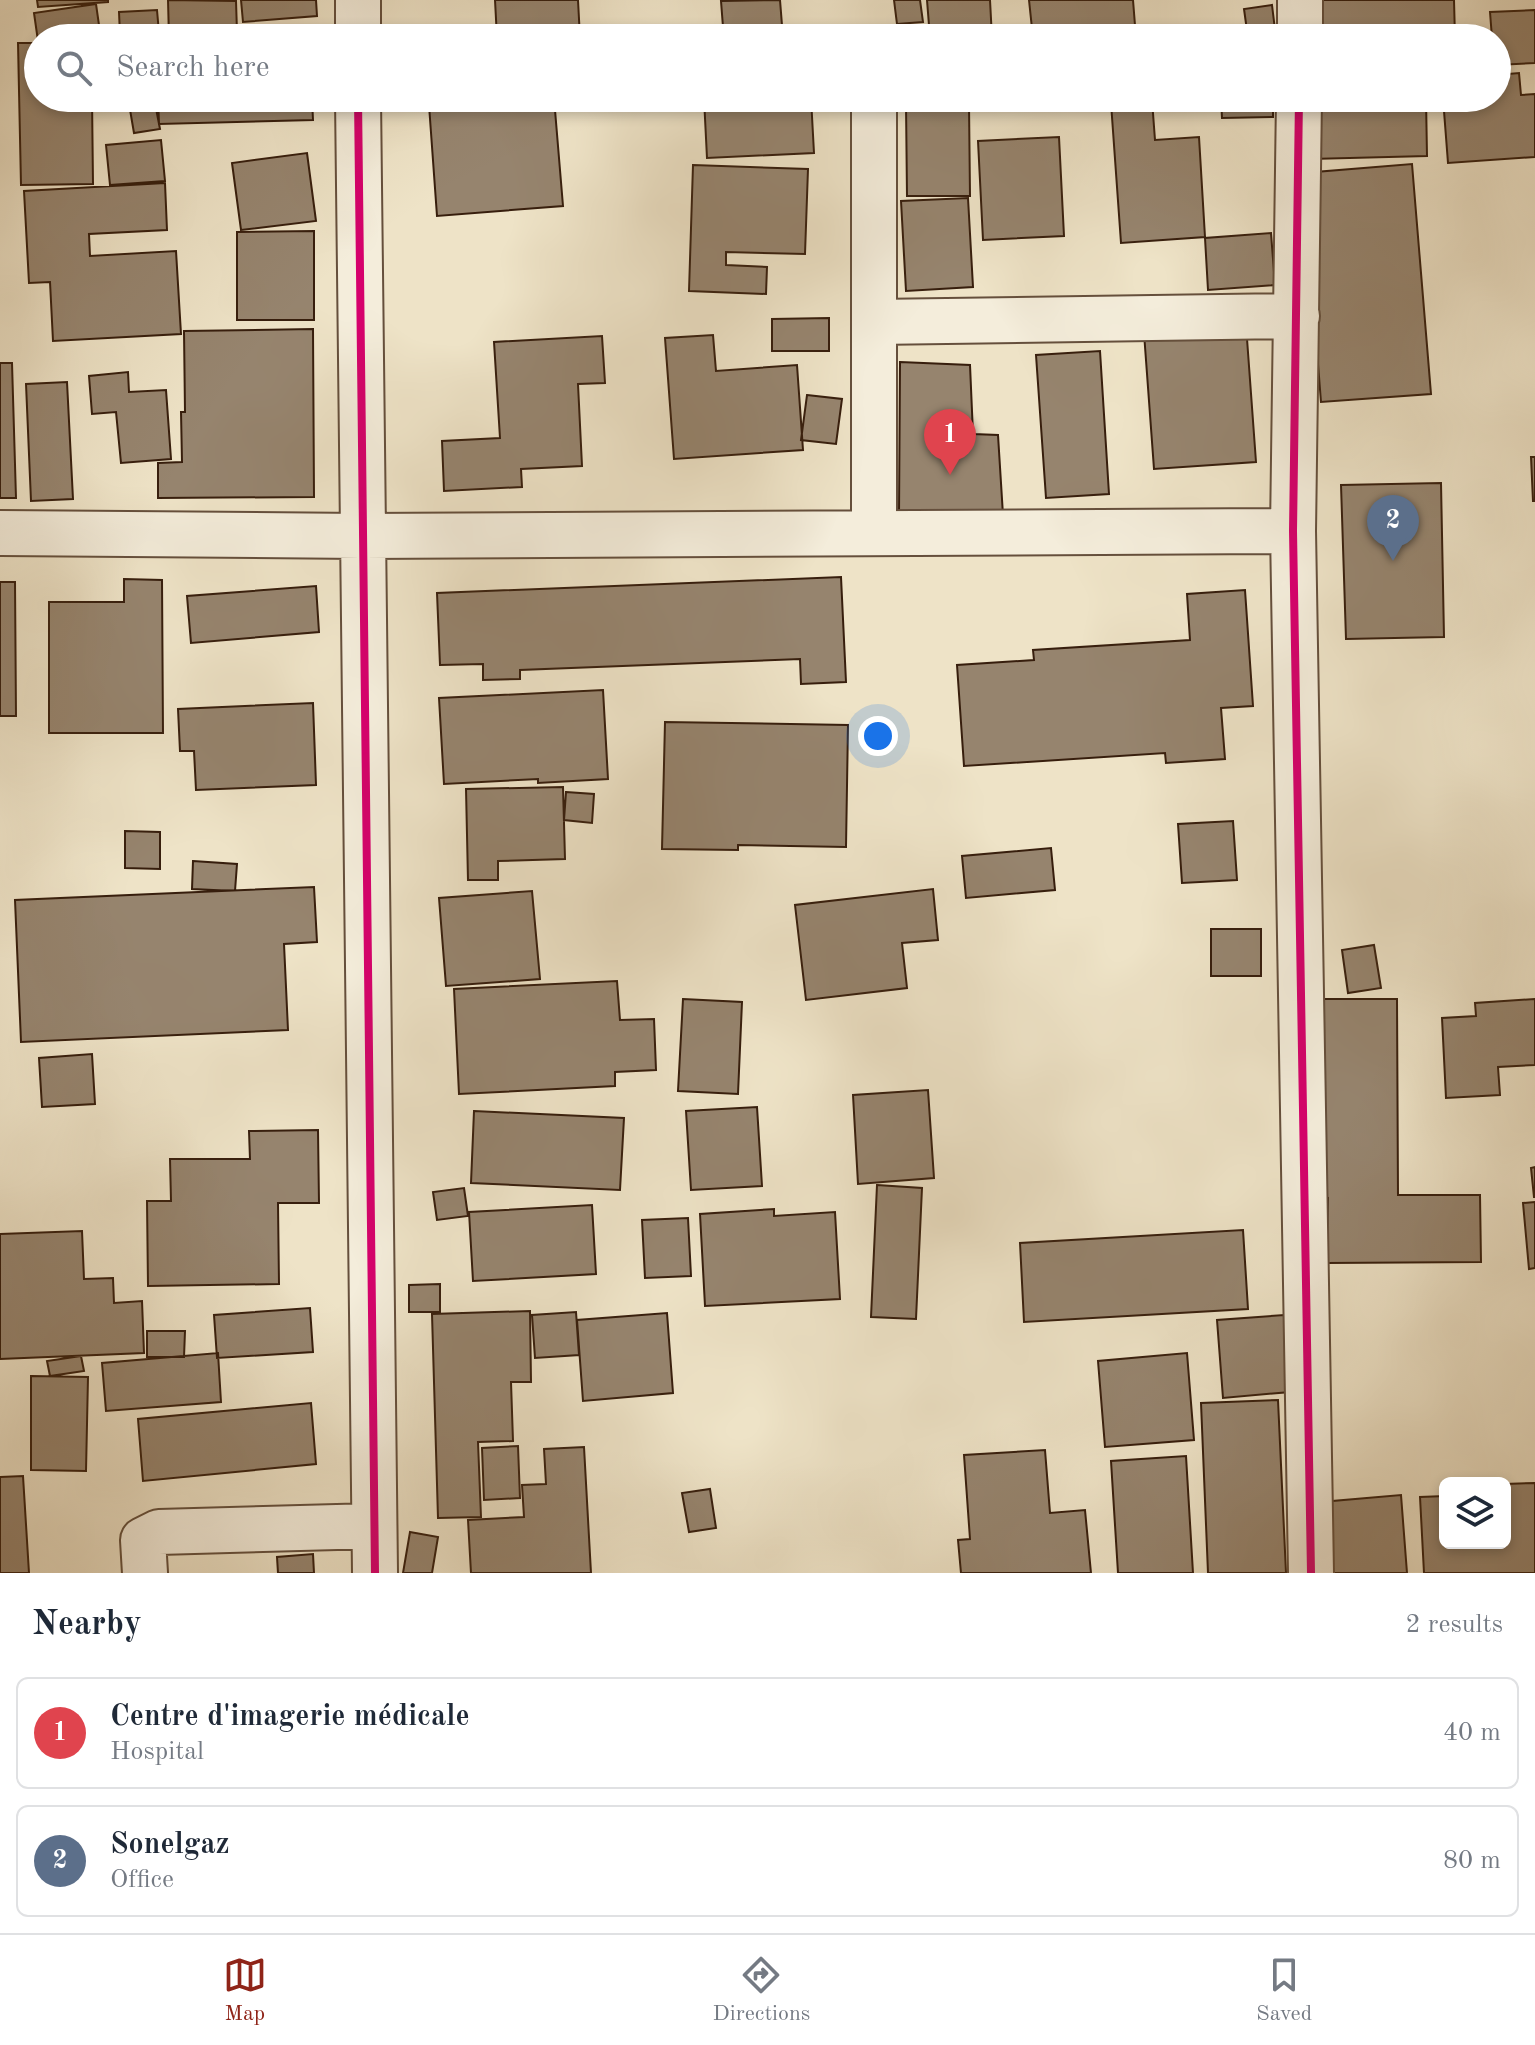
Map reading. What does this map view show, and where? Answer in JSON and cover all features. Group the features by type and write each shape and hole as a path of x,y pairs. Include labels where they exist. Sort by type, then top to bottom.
{"street":[{"path":"358,0 358,24"},
{"path":"1300,0 1300,24"},
{"path":"358,112 375,1573"},
{"path":"874,112 874,532"},
{"path":"1299,112 1293,531 1311,1573"},
{"path":"875,322 1297,316"},
{"path":"0,533 362,536 1293,531"},
{"path":"145,1573 143,1540 159,1532 374,1526"}],"building":[{"path":"37,0 108,0 108,2 38,7"},
{"path":"168,0 236,1 237,24 169,24"},
{"path":"241,0 316,0 317,16 243,22"},
{"path":"495,0 578,0 579,24 496,24"},
{"path":"780,0 782,24 723,24 721,1"},
{"path":"894,0 920,0 923,22 897,24"},
{"path":"927,0 990,0 991,24 929,24"},
{"path":"1029,0 1133,0 1135,24 1032,24"},
{"path":"1306,0 1454,0 1455,24 1307,24"},
{"path":"96,4 99,24 36,24 34,13"},
{"path":"1272,5 1274,24 1246,24 1244,9"},
{"path":"157,10 158,24 120,24 119,12"},
{"path":"1535,10 1535,63 1511,64 1511,24 1491,24 1490,12"},
{"path":"18,43 24,43 24,112 92,112 93,184 21,185"},
{"path":"1519,73 1521,95 1535,94 1535,157 1448,163 1444,112 1511,112 1511,74"},
{"path":"130,112 157,112 160,129 134,133"},
{"path":"159,112 313,112 313,120 159,124"},
{"path":"430,112 555,112 563,206 437,216"},
{"path":"705,112 812,112 814,153 707,158"},
{"path":"906,112 969,112 970,196 907,196"},
{"path":"1112,112 1153,112 1155,140 1199,137 1205,237 1121,243"},
{"path":"1222,112 1273,112 1273,117 1222,118"},
{"path":"1309,112 1426,112 1427,156 1311,159"},
{"path":"1059,137 1064,236 983,240 978,141"},
{"path":"161,140 165,181 110,185 106,145"},
{"path":"307,153 316,221 241,230 232,163"},
{"path":"1412,164 1431,394 1321,402 1303,173"},
{"path":"693,165 808,169 805,254 726,252 726,265 767,267 766,294 689,291"},
{"path":"165,183 167,230 89,234 90,256 176,251 181,334 53,341 50,282 29,283 24,191"},
{"path":"968,198 973,287 906,291 901,201"},
{"path":"314,231 314,320 237,320 237,232"},
{"path":"1271,233 1275,285 1208,290 1205,238"},
{"path":"829,318 829,351 772,351 772,319"},
{"path":"1246,325 1256,462 1154,469 1144,333"},
{"path":"313,329 314,497 158,498 158,463 182,462 184,331"},
{"path":"713,335 716,371 797,365 803,450 674,459 665,338"},
{"path":"602,336 605,383 578,384 582,466 521,469 522,487 444,491 442,441 500,438 494,342"},
{"path":"1100,351 1109,494 1046,498 1036,355"},
{"path":"900,362 970,365 973,434 998,435 1003,515 899,515"},
{"path":"0,363 12,363 16,498 0,498"},
{"path":"128,372 129,392 166,390 171,459 121,463 116,412 92,414 89,376"},
{"path":"67,382 73,499 31,501 26,384"},
{"path":"807,395 842,399 836,444 801,440"},
{"path":"1531,457 1535,457 1535,501 1533,501"},
{"path":"1441,483 1444,637 1346,639 1341,485"},
{"path":"841,577 846,682 801,684 800,659 520,670 520,679 483,680 483,664 440,665 437,593"},
{"path":"124,579 162,580 163,733 49,733 49,602 124,602"},
{"path":"0,582 15,582 16,716 0,716"},
{"path":"316,586 319,632 191,643 187,596"},
{"path":"1245,590 1253,706 1221,708 1225,759 1166,763 1165,753 964,766 957,665 1034,660 1033,650 1190,640 1187,594"},
{"path":"603,690 608,779 444,784 439,698"},
{"path":"313,703 316,785 196,790 194,751 180,751 178,709"},
{"path":"665,722 848,725 846,847 738,845 738,850 662,849"},
{"path":"563,787 565,859 498,861 498,880 468,880 466,789"},
{"path":"566,792 594,794 592,823 564,820"},
{"path":"1233,821 1237,880 1182,883 1178,824"},
{"path":"125,831 160,832 160,869 125,868"},
{"path":"1051,848 1055,890 966,898 962,856"},
{"path":"193,861 237,864 235,891 192,889"},
{"path":"314,887 317,942 284,944 288,1030 21,1042 15,900"},
{"path":"933,889 938,940 902,943 907,988 806,1000 795,905"},
{"path":"532,891 540,979 446,986 439,898"},
{"path":"1211,929 1261,929 1261,976 1211,976"},
{"path":"1374,945 1381,988 1348,993 1342,950"},
{"path":"617,981 620,1020 654,1019 656,1070 615,1072 615,1086 459,1094 454,989"},
{"path":"683,999 742,1002 738,1094 678,1091"},
{"path":"1314,999 1397,999 1398,1195 1480,1195 1481,1262 1327,1263 1328,1198 1316,1197"},
{"path":"1535,999 1535,1065 1498,1067 1500,1095 1446,1098 1442,1018 1476,1016 1475,1003"},
{"path":"92,1054 95,1104 42,1107 39,1058"},
{"path":"928,1090 934,1178 858,1184 853,1095"},
{"path":"757,1107 762,1186 691,1190 686,1111"},
{"path":"474,1111 624,1118 620,1190 471,1183"},
{"path":"318,1130 319,1203 278,1203 279,1284 148,1286 147,1201 171,1201 170,1159 250,1159 249,1131"},
{"path":"1535,1167 1535,1197 1534,1197 1531,1168"},
{"path":"877,1185 922,1188 916,1319 871,1317"},
{"path":"464,1188 468,1216 437,1220 433,1192"},
{"path":"1535,1202 1535,1268 1529,1269 1523,1203"},
{"path":"592,1205 596,1274 473,1281 469,1212"},
{"path":"774,1209 774,1216 835,1212 840,1299 705,1306 700,1214"},
{"path":"688,1218 691,1276 645,1278 642,1220"},
{"path":"1243,1230 1248,1309 1024,1322 1020,1243"},
{"path":"82,1231 84,1279 113,1278 114,1303 142,1301 144,1353 0,1359 0,1234"},
{"path":"440,1284 440,1312 409,1312 409,1285"},
{"path":"310,1308 313,1352 217,1358 214,1315"},
{"path":"530,1311 531,1382 511,1382 513,1441 478,1442 481,1517 438,1518 432,1314"},
{"path":"576,1312 579,1355 535,1358 532,1315"},
{"path":"667,1313 673,1393 583,1401 577,1320"},
{"path":"1284,1315 1290,1392 1223,1398 1217,1320"},
{"path":"147,1331 185,1331 184,1357 147,1357"},
{"path":"218,1353 221,1402 106,1411 102,1363"},
{"path":"1187,1353 1194,1440 1105,1447 1098,1361"},
{"path":"81,1356 84,1371 50,1376 47,1361"},
{"path":"31,1376 88,1377 86,1471 31,1470"},
{"path":"1278,1400 1286,1573 1208,1573 1201,1403"},
{"path":"311,1403 316,1464 143,1481 138,1419"},
{"path":"518,1446 520,1498 484,1500 482,1448"},
{"path":"584,1447 591,1573 471,1573 468,1520 524,1517 522,1485 546,1484 544,1449"},
{"path":"1045,1450 1050,1513 1085,1510 1091,1573 961,1573 958,1540 970,1539 964,1455"},
{"path":"1186,1456 1193,1573 1118,1573 1111,1461"},
{"path":"23,1476 29,1573 0,1573 0,1477"},
{"path":"1535,1483 1535,1573 1424,1573 1420,1497 1439,1496 1439,1549 1511,1549 1511,1484"},
{"path":"710,1489 716,1528 689,1532 682,1493"},
{"path":"1401,1495 1407,1573 1328,1573 1321,1502"},
{"path":"410,1532 438,1537 432,1573 403,1573"},
{"path":"313,1554 314,1573 278,1573 277,1557"}],"cycle path":[{"path":"358,112 375,1573"},
{"path":"1299,112 1293,531 1311,1573"}],"place":[{"name":"Centre d'imagerie médicale","path":"950,475"},
{"name":"Sonelgaz","path":"1393,561"}]}
